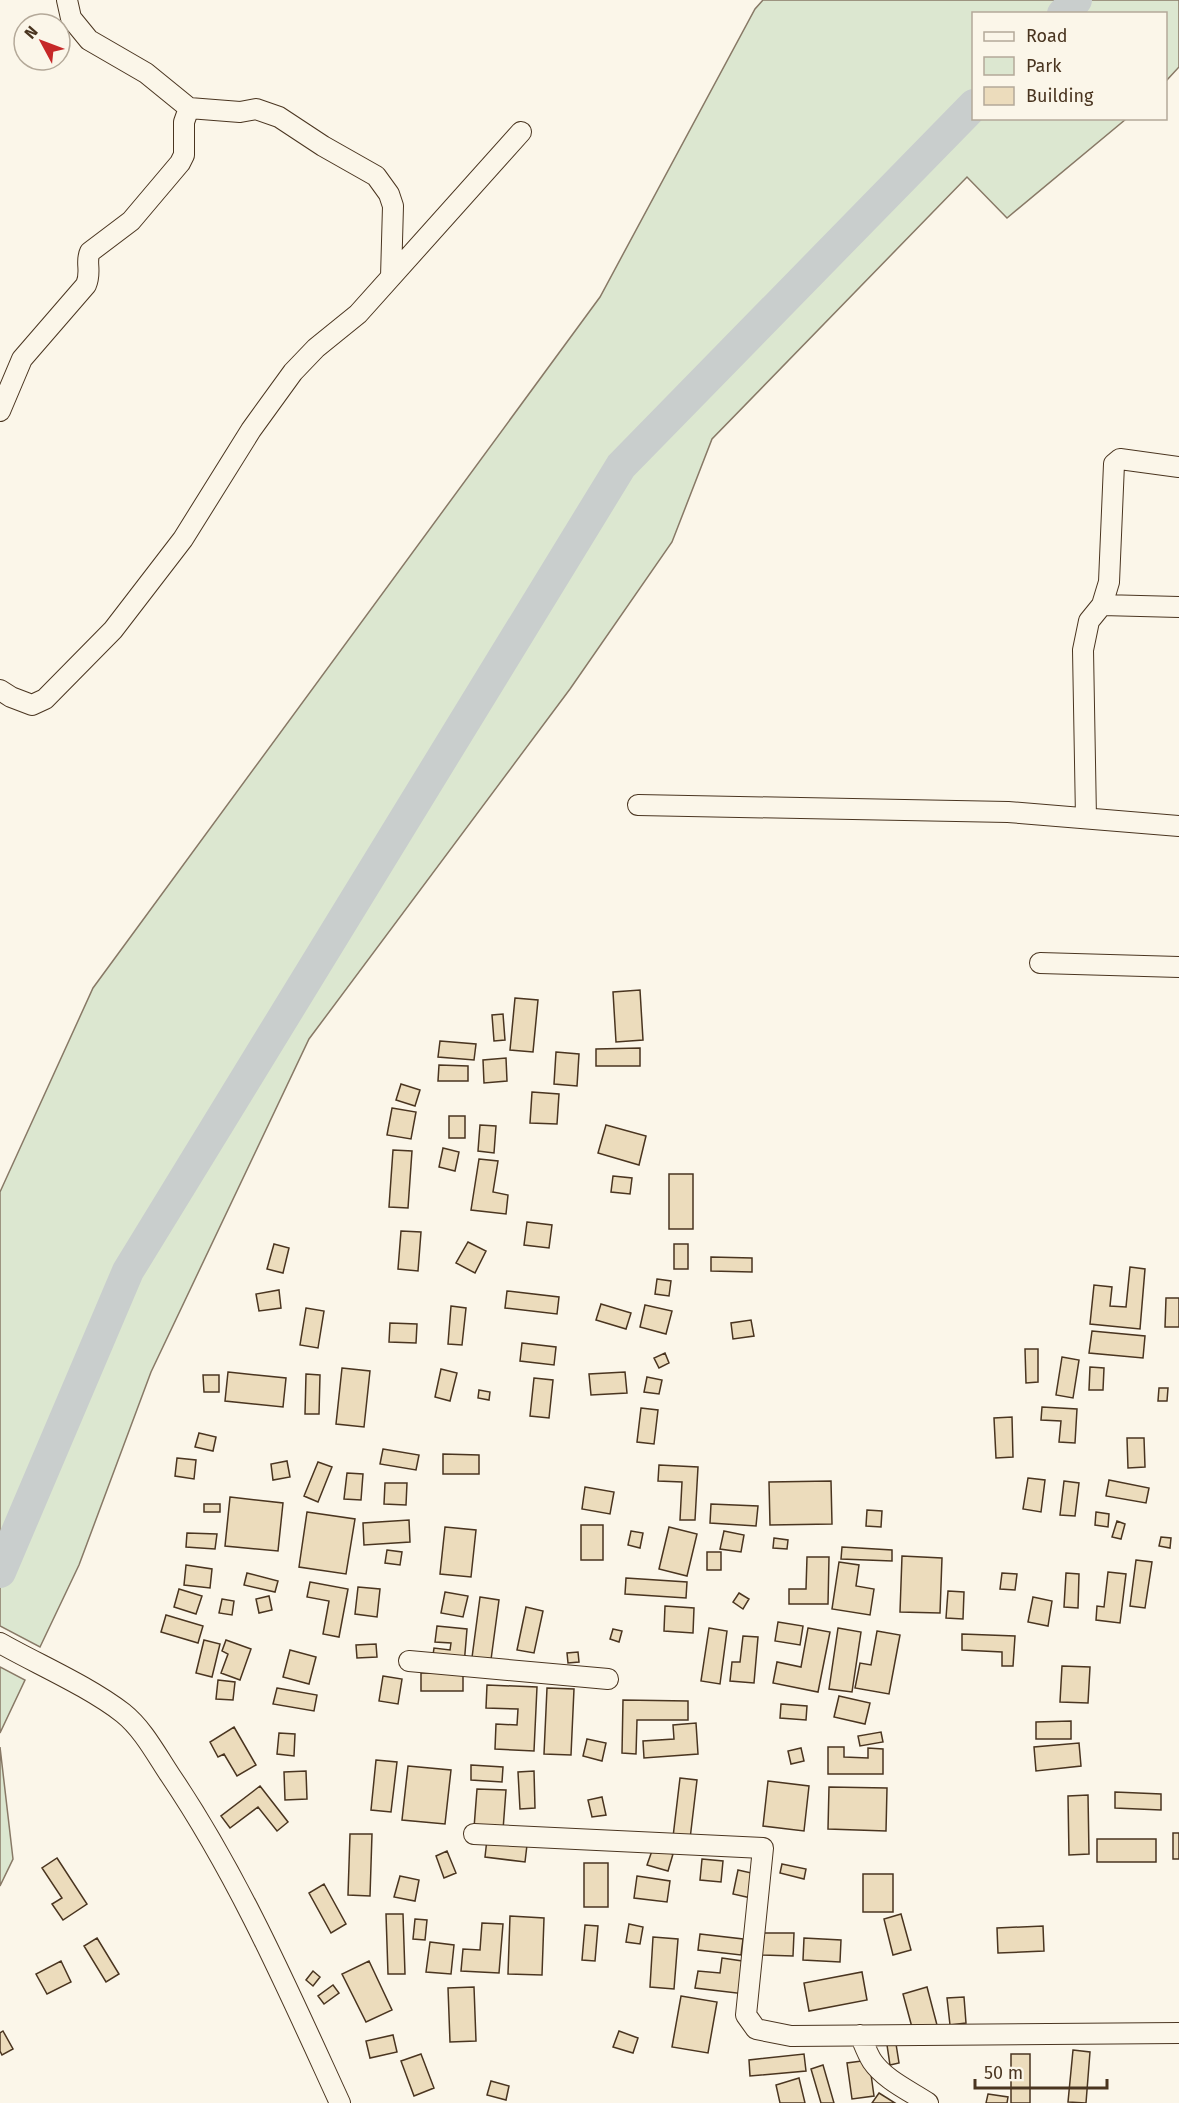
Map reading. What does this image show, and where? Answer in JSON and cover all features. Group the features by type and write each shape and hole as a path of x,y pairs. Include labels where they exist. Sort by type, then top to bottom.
{"street":[{"path":"67,0 71,18 89,40 146,73 189,108 240,112 256,109 279,117 323,146 376,176 389,194 393,206 391,277"},
{"path":"0,411 22,359 86,285 90,275 87,256 131,221 180,163 184,155 184,122 189,108"},
{"path":"0,690 32,705 45,699 113,630 183,539 251,430 293,372 316,348 358,314 521,132"},
{"path":"1086,818 1083,650 1089,621 1102,605 1109,582 1114,464 1120,459 1179,466"},
{"path":"1102,605 1179,607"},
{"path":"638,805 1008,812 1179,826"},
{"path":"1040,963 1179,967"},
{"path":"0,1643 81,1687 124,1714 145,1738 192,1808 249,1912 340,2103"},
{"path":"409,1661 608,1679"},
{"path":"474,1834 763,1848 746,2015 756,2029 791,2036 1179,2033"},
{"path":"860,2035 877,2067 928,2103"}],"green space":[{"path":"763,0 1179,0 1179,67 1167,80 1167,12 972,12 972,120 1125,120 1007,218 967,177 712,439 672,542 570,689 309,1039 151,1372 79,1565 40,1647 0,1626 0,1192 93,988 600,297 755,9"},
{"path":"0,1667 25,1680 0,1733"},
{"path":"0,1747 13,1859 0,1886"}],"building":[{"path":"640,990 643,1040 616,1042 613,992"},
{"path":"515,998 538,1000 533,1052 510,1050"},
{"path":"503,1014 505,1040 494,1041 492,1015"},
{"path":"440,1041 476,1044 474,1060 438,1057"},
{"path":"640,1048 640,1066 596,1066 596,1049"},
{"path":"556,1052 579,1054 577,1086 554,1084"},
{"path":"506,1058 507,1081 484,1083 483,1060"},
{"path":"439,1065 468,1066 468,1081 438,1081"},
{"path":"401,1084 420,1090 415,1106 396,1100"},
{"path":"532,1092 559,1094 557,1124 530,1123"},
{"path":"392,1108 416,1112 411,1139 387,1135"},
{"path":"449,1116 465,1116 465,1138 449,1138"},
{"path":"480,1125 496,1126 494,1153 478,1151"},
{"path":"606,1125 646,1136 639,1165 598,1153"},
{"path":"443,1148 459,1152 455,1171 439,1167"},
{"path":"393,1150 412,1151 408,1208 389,1207"},
{"path":"479,1159 498,1161 493,1192 508,1195 506,1214 471,1210"},
{"path":"669,1174 693,1174 693,1229 669,1229"},
{"path":"613,1176 632,1178 630,1194 611,1192"},
{"path":"527,1222 552,1225 549,1248 524,1245"},
{"path":"401,1231 421,1232 418,1271 398,1269"},
{"path":"468,1242 486,1251 475,1273 456,1263"},
{"path":"274,1244 289,1248 283,1273 267,1269"},
{"path":"674,1244 688,1244 688,1269 674,1269"},
{"path":"711,1257 752,1258 752,1272 711,1271"},
{"path":"1130,1267 1145,1269 1140,1329 1090,1324 1094,1285 1112,1287 1110,1306 1126,1307"},
{"path":"657,1279 671,1281 669,1296 655,1294"},
{"path":"279,1290 281,1308 259,1311 256,1294"},
{"path":"507,1291 559,1297 557,1314 505,1308"},
{"path":"1166,1298 1179,1298 1179,1327 1165,1327"},
{"path":"601,1304 631,1313 626,1329 596,1320"},
{"path":"645,1305 672,1311 666,1334 640,1327"},
{"path":"451,1306 466,1308 462,1345 448,1344"},
{"path":"306,1308 324,1311 318,1348 300,1345"},
{"path":"751,1320 754,1336 733,1339 731,1323"},
{"path":"390,1323 417,1324 416,1343 389,1342"},
{"path":"1092,1331 1145,1336 1143,1358 1089,1353"},
{"path":"522,1343 556,1347 554,1365 520,1361"},
{"path":"1025,1349 1038,1349 1038,1382 1026,1383"},
{"path":"665,1353 669,1363 659,1368 654,1358"},
{"path":"1062,1357 1079,1360 1073,1398 1056,1395"},
{"path":"1090,1367 1104,1368 1103,1390 1089,1390"},
{"path":"342,1368 370,1371 364,1427 336,1424"},
{"path":"441,1369 457,1373 450,1401 435,1397"},
{"path":"228,1372 286,1378 283,1407 225,1401"},
{"path":"625,1372 627,1393 591,1395 589,1374"},
{"path":"306,1374 320,1375 319,1414 305,1414"},
{"path":"203,1375 219,1375 219,1392 204,1392"},
{"path":"647,1377 662,1380 659,1394 644,1392"},
{"path":"534,1378 553,1380 549,1418 530,1416"},
{"path":"1159,1388 1168,1388 1167,1401 1158,1401"},
{"path":"479,1390 490,1392 489,1400 478,1398"},
{"path":"1042,1407 1077,1409 1075,1443 1059,1442 1061,1421 1041,1420"},
{"path":"641,1408 658,1410 654,1444 637,1442"},
{"path":"1012,1417 1013,1457 996,1458 994,1418"},
{"path":"199,1433 216,1437 213,1451 195,1447"},
{"path":"1127,1438 1144,1438 1145,1467 1128,1468"},
{"path":"383,1449 419,1455 416,1470 380,1464"},
{"path":"443,1454 479,1455 479,1474 443,1474"},
{"path":"177,1458 196,1460 194,1479 175,1476"},
{"path":"287,1461 290,1477 273,1480 271,1464"},
{"path":"318,1462 332,1467 318,1502 304,1496"},
{"path":"659,1465 698,1467 695,1520 680,1520 682,1482 658,1481"},
{"path":"347,1473 363,1474 361,1500 344,1499"},
{"path":"1028,1478 1045,1480 1041,1512 1023,1509"},
{"path":"1109,1480 1149,1488 1146,1503 1106,1496"},
{"path":"831,1481 832,1524 770,1525 769,1482"},
{"path":"1064,1481 1079,1483 1075,1516 1060,1515"},
{"path":"385,1483 407,1483 406,1505 384,1504"},
{"path":"585,1487 614,1492 610,1514 582,1509"},
{"path":"230,1497 283,1503 278,1551 225,1546"},
{"path":"204,1504 220,1504 220,1512 204,1512"},
{"path":"711,1504 758,1506 756,1526 710,1523"},
{"path":"867,1510 882,1511 881,1527 866,1526"},
{"path":"307,1512 355,1519 346,1574 299,1567"},
{"path":"1096,1512 1109,1514 1108,1527 1095,1525"},
{"path":"409,1520 410,1542 364,1545 363,1523"},
{"path":"1117,1521 1125,1524 1121,1539 1112,1537"},
{"path":"581,1525 603,1525 603,1560 581,1560"},
{"path":"445,1527 476,1530 471,1577 440,1574"},
{"path":"669,1527 697,1534 687,1576 659,1569"},
{"path":"631,1531 643,1533 640,1548 628,1545"},
{"path":"724,1531 744,1535 741,1552 720,1549"},
{"path":"187,1533 217,1534 215,1549 186,1547"},
{"path":"1161,1537 1171,1538 1170,1548 1159,1546"},
{"path":"774,1538 788,1540 787,1549 773,1548"},
{"path":"842,1547 892,1550 892,1561 841,1559"},
{"path":"387,1550 402,1552 400,1565 385,1563"},
{"path":"707,1552 721,1552 721,1570 707,1570"},
{"path":"902,1556 942,1558 940,1613 900,1612"},
{"path":"807,1557 829,1557 828,1604 789,1604 789,1589 806,1589"},
{"path":"1136,1560 1152,1562 1145,1608 1130,1606"},
{"path":"839,1562 859,1565 856,1586 874,1589 870,1615 832,1609"},
{"path":"186,1565 212,1569 210,1588 184,1585"},
{"path":"1108,1572 1126,1574 1120,1623 1096,1620 1097,1606 1104,1607"},
{"path":"247,1573 278,1581 275,1592 244,1585"},
{"path":"1002,1573 1017,1574 1015,1590 1000,1589"},
{"path":"1066,1573 1079,1574 1078,1608 1064,1607"},
{"path":"626,1578 687,1582 686,1598 625,1594"},
{"path":"310,1582 348,1589 339,1637 323,1634 329,1601 307,1597"},
{"path":"358,1587 380,1589 377,1617 355,1614"},
{"path":"179,1589 202,1596 196,1614 174,1607"},
{"path":"948,1591 964,1592 963,1619 946,1618"},
{"path":"445,1592 468,1596 463,1617 441,1613"},
{"path":"739,1593 749,1599 743,1609 733,1602"},
{"path":"269,1596 272,1610 259,1613 256,1599"},
{"path":"480,1597 499,1600 490,1667 471,1665"},
{"path":"1033,1597 1052,1601 1048,1626 1028,1622"},
{"path":"222,1599 234,1601 232,1615 219,1613"},
{"path":"665,1606 694,1608 693,1633 664,1631"},
{"path":"526,1607 543,1611 534,1653 517,1650"},
{"path":"166,1615 203,1626 198,1643 161,1632"},
{"path":"778,1622 803,1626 800,1645 775,1641"},
{"path":"437,1626 467,1629 464,1665 432,1662 434,1648 450,1650 451,1643 435,1642"},
{"path":"709,1628 727,1631 720,1684 701,1681"},
{"path":"808,1628 830,1632 818,1692 773,1683 777,1662 801,1667"},
{"path":"838,1628 861,1632 852,1692 829,1689"},
{"path":"613,1629 622,1631 619,1642 610,1639"},
{"path":"877,1631 900,1635 889,1694 855,1688 860,1663 871,1665"},
{"path":"962,1634 1015,1636 1013,1666 1002,1666 1002,1652 962,1650"},
{"path":"743,1636 758,1637 754,1683 730,1681 732,1662 740,1662"},
{"path":"204,1640 220,1644 212,1677 196,1673"},
{"path":"226,1640 251,1649 240,1680 221,1673 228,1654 222,1651"},
{"path":"376,1644 377,1657 357,1658 356,1645"},
{"path":"290,1650 316,1657 309,1684 283,1677"},
{"path":"578,1652 579,1662 568,1663 567,1653"},
{"path":"1062,1666 1090,1667 1088,1703 1060,1702"},
{"path":"421,1673 463,1673 463,1691 421,1691"},
{"path":"383,1676 402,1679 398,1704 379,1701"},
{"path":"218,1680 235,1682 233,1700 216,1699"},
{"path":"487,1685 537,1687 534,1751 495,1749 496,1724 517,1725 518,1709 486,1708"},
{"path":"277,1688 317,1695 314,1711 273,1704"},
{"path":"547,1688 574,1689 571,1755 544,1754"},
{"path":"839,1696 870,1703 865,1724 834,1717"},
{"path":"623,1700 688,1701 688,1720 637,1720 636,1754 622,1753"},
{"path":"781,1704 807,1706 806,1720 780,1718"},
{"path":"1071,1721 1071,1739 1036,1739 1036,1722"},
{"path":"696,1723 698,1754 644,1758 643,1741 674,1739 673,1725"},
{"path":"234,1727 256,1765 237,1776 224,1754 218,1757 210,1742"},
{"path":"881,1732 883,1742 860,1746 858,1736"},
{"path":"279,1733 295,1734 294,1756 277,1754"},
{"path":"587,1739 606,1743 602,1761 583,1756"},
{"path":"1079,1743 1081,1766 1036,1771 1034,1747"},
{"path":"828,1747 844,1747 844,1757 868,1758 868,1748 883,1749 883,1774 828,1774"},
{"path":"801,1748 804,1761 791,1764 788,1751"},
{"path":"376,1760 397,1762 391,1812 371,1810"},
{"path":"471,1765 503,1767 502,1782 471,1780"},
{"path":"408,1766 451,1770 445,1824 402,1820"},
{"path":"306,1771 307,1799 285,1800 284,1772"},
{"path":"534,1771 535,1808 520,1809 518,1772"},
{"path":"680,1778 697,1780 690,1839 673,1837"},
{"path":"768,1781 809,1786 804,1831 763,1826"},
{"path":"260,1786 288,1822 277,1831 258,1807 230,1828 221,1816"},
{"path":"829,1787 887,1788 886,1831 828,1829"},
{"path":"477,1789 506,1790 503,1830 474,1828"},
{"path":"1115,1792 1161,1794 1161,1810 1115,1808"},
{"path":"1088,1795 1089,1854 1069,1855 1068,1796"},
{"path":"602,1797 606,1815 592,1817 588,1800"},
{"path":"1173,1833 1179,1833 1179,1859 1173,1859"},
{"path":"350,1834 372,1834 370,1896 348,1895"},
{"path":"487,1839 527,1845 525,1862 485,1857"},
{"path":"1097,1839 1156,1839 1156,1862 1097,1862"},
{"path":"653,1848 673,1854 668,1871 647,1865"},
{"path":"447,1851 456,1873 444,1878 436,1856"},
{"path":"57,1858 87,1904 63,1920 52,1904 62,1898 42,1868"},
{"path":"702,1859 723,1861 721,1882 700,1880"},
{"path":"584,1863 608,1863 608,1907 584,1907"},
{"path":"782,1864 806,1869 804,1879 780,1873"},
{"path":"738,1870 756,1874 751,1898 733,1894"},
{"path":"863,1874 893,1874 893,1912 863,1912"},
{"path":"400,1876 419,1880 415,1901 394,1897"},
{"path":"637,1876 670,1881 667,1902 634,1898"},
{"path":"324,1884 346,1924 331,1933 309,1893"},
{"path":"386,1914 403,1914 405,1974 388,1974"},
{"path":"901,1914 911,1950 893,1955 884,1919"},
{"path":"510,1916 544,1918 542,1975 508,1974"},
{"path":"415,1919 427,1920 425,1940 413,1939"},
{"path":"482,1923 503,1924 499,1973 461,1971 463,1949 480,1950"},
{"path":"629,1924 643,1927 640,1944 626,1942"},
{"path":"585,1925 598,1926 595,1961 582,1960"},
{"path":"1043,1926 1044,1951 998,1953 997,1928"},
{"path":"762,1933 794,1933 793,1956 762,1955"},
{"path":"700,1934 743,1939 741,1955 698,1950"},
{"path":"653,1937 678,1939 674,1989 650,1987"},
{"path":"97,1938 119,1974 106,1982 84,1946"},
{"path":"804,1938 841,1940 840,1962 803,1960"},
{"path":"430,1942 454,1945 451,1974 426,1972"},
{"path":"722,1958 749,1962 745,1994 695,1988 698,1971 720,1973"},
{"path":"61,1961 71,1982 47,1994 36,1974"},
{"path":"369,1961 392,2010 366,2022 342,1974"},
{"path":"313,1971 320,1977 313,1986 306,1980"},
{"path":"862,1972 867,2000 809,2011 804,1983"},
{"path":"333,1985 339,1993 324,2004 318,1996"},
{"path":"474,1987 476,2041 450,2042 448,1988"},
{"path":"927,1987 937,2025 913,2031 903,1994"},
{"path":"681,1996 717,2002 708,2053 672,2047"},
{"path":"964,1997 966,2023 950,2025 947,1998"},
{"path":"3,2031 13,2049 2,2055 0,2033"},
{"path":"619,2031 638,2038 633,2053 613,2047"},
{"path":"393,2035 397,2052 370,2058 366,2041"},
{"path":"896,2044 899,2063 890,2065 887,2045"},
{"path":"1073,2050 1090,2052 1086,2103 1068,2102"},
{"path":"421,2054 434,2088 414,2096 401,2061"},
{"path":"804,2054 806,2071 750,2076 749,2060"},
{"path":"1011,2054 1030,2054 1030,2103 1011,2103"},
{"path":"869,2060 874,2096 852,2099 847,2063"},
{"path":"823,2065 834,2103 821,2103 811,2069"},
{"path":"799,2078 805,2103 780,2103 776,2085"},
{"path":"491,2081 509,2086 506,2100 487,2095"},
{"path":"879,2093 895,2103 872,2103"},
{"path":"988,2094 1008,2097 1007,2103 986,2103"}],"waterway":[{"path":"1065,12 1076,0"},
{"path":"0,1572 128,1271 621,466 972,107"}]}
